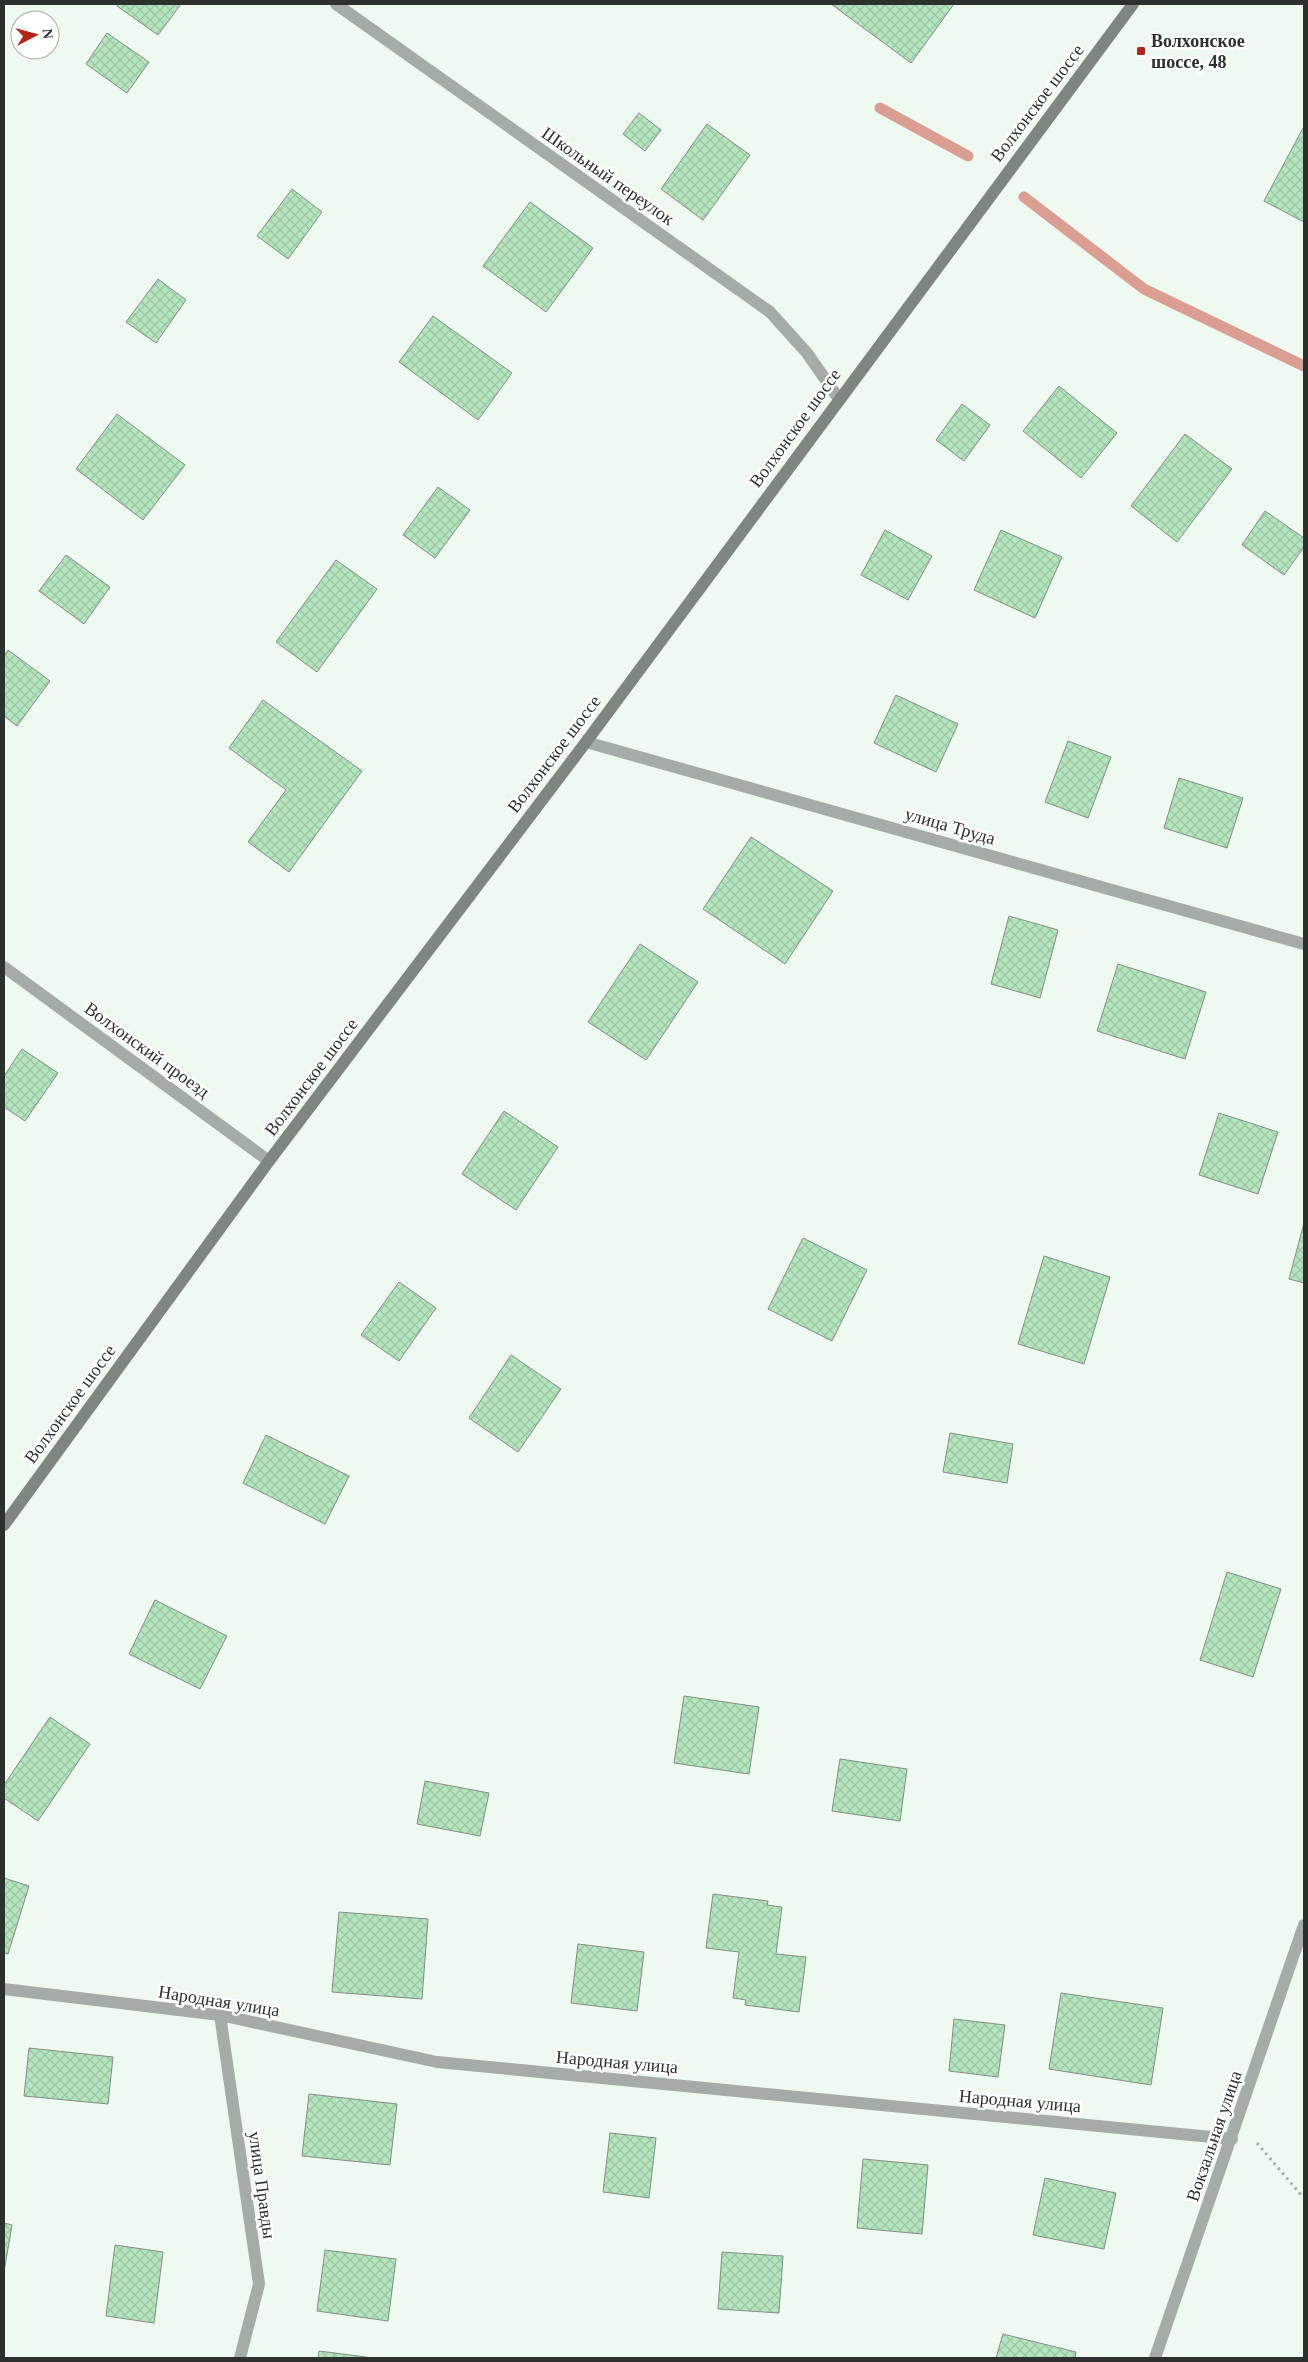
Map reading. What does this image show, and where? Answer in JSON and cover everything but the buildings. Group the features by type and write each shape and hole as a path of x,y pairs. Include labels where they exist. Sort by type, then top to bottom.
{"street":[{"name":"Школьный переулок","path":"336,4 770,312 807,353 839,398"},
{"name":"Волхонское шоссе","path":"4,1525 269,1161 586,742 839,398 1133,4"},
{"name":"улица Труда","path":"586,742 1304,944"},
{"name":"Волхонский проезд","path":"4,967 269,1161"},
{"name":"Вокзальная улица","path":"1155,2358 1238,2122 1304,1925"},
{"name":"Народная улица","path":"4,1989 220,2016 437,2062 1232,2138"},
{"name":"улица Правды","path":"220,2016 259,2284 240,2358"}],"path":[{"path":"1238,2122 1302,2196 1304,2194"}],"waterway":[{"path":"880,108 968,156"},
{"path":"1024,197 1144,289 1304,366"}],"place":[{"name":"Волхонское шоссе, 48","path":"1141,51"}]}
